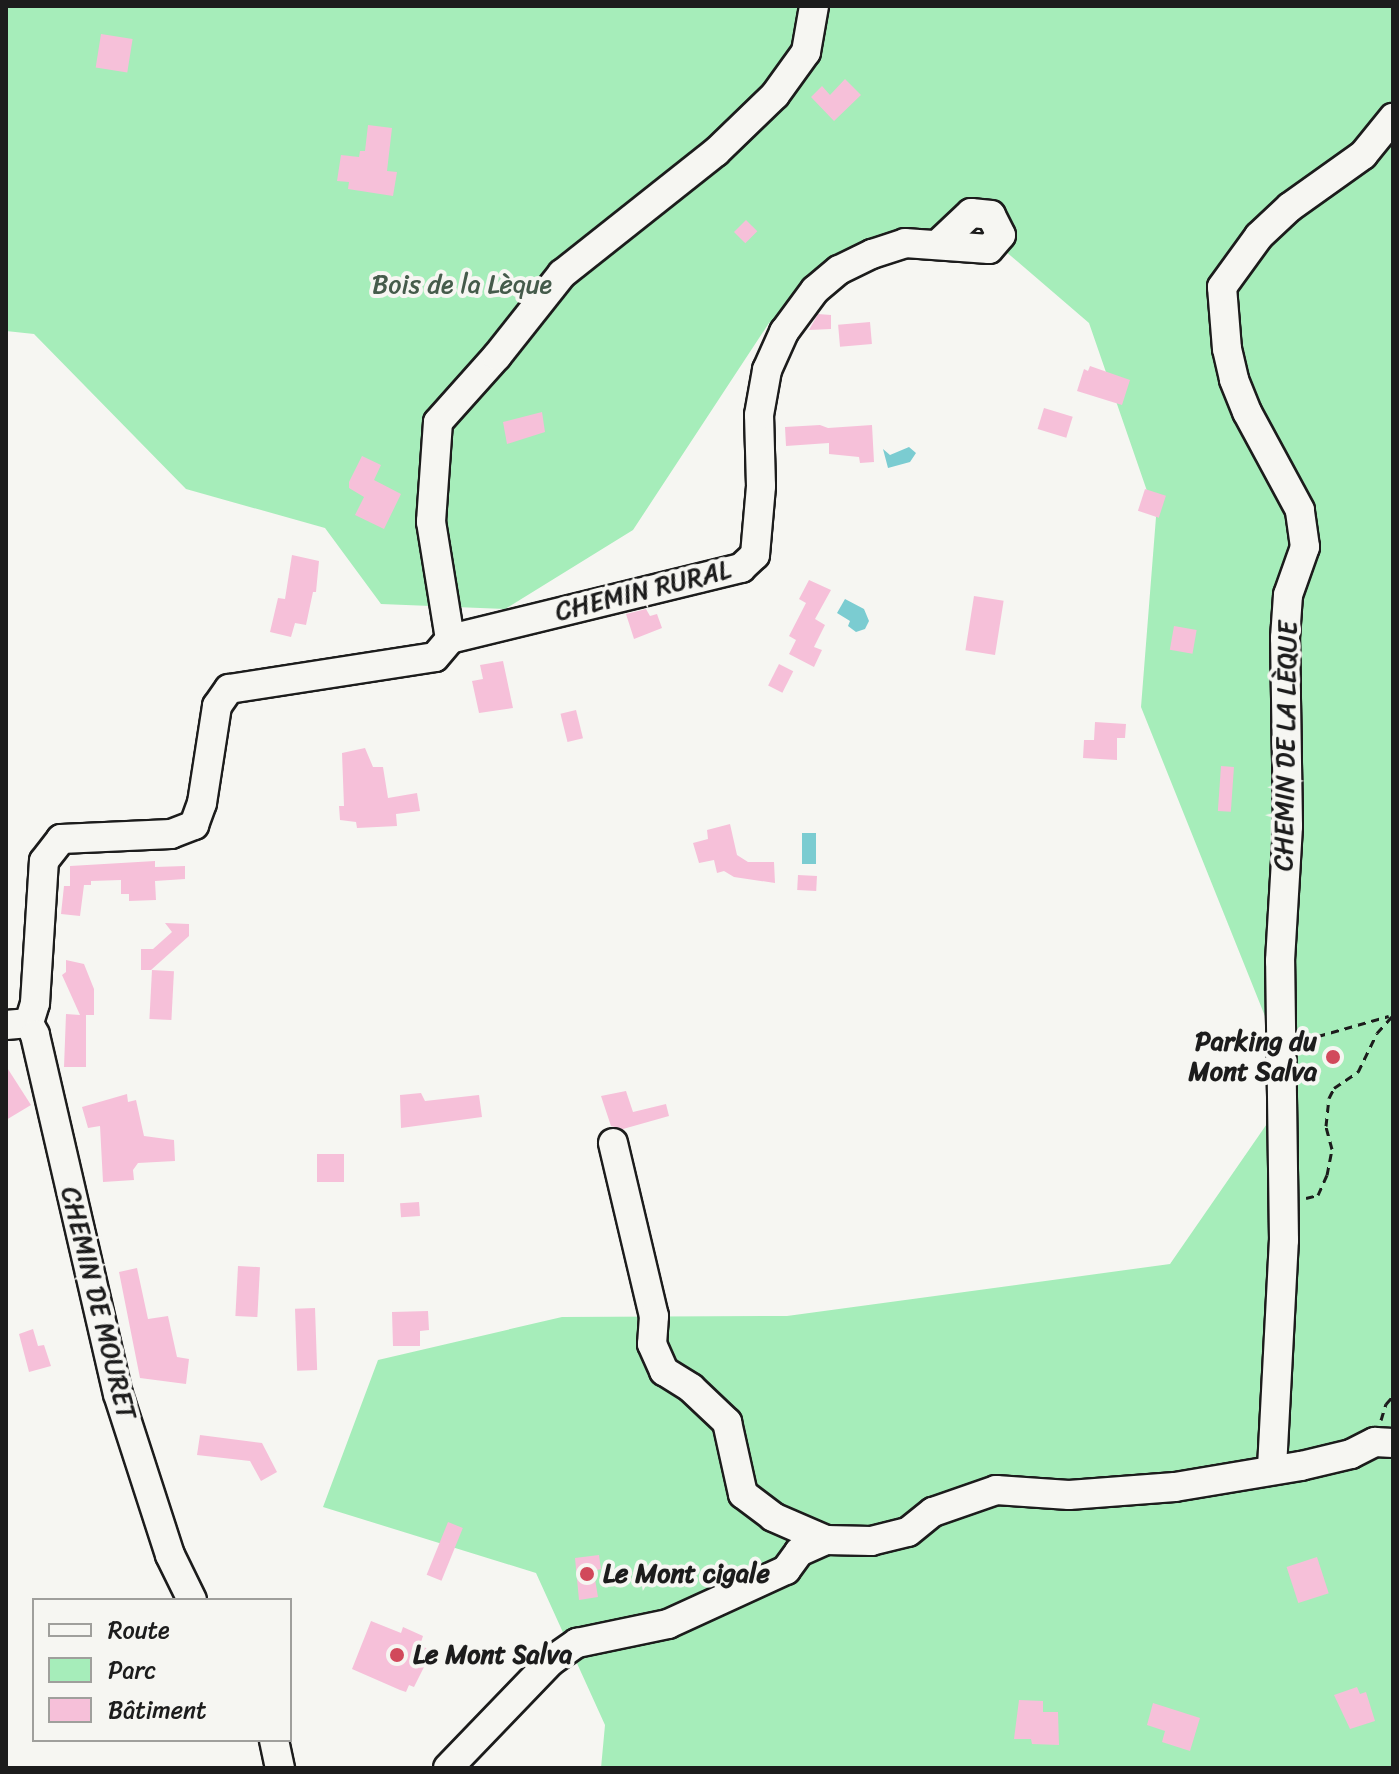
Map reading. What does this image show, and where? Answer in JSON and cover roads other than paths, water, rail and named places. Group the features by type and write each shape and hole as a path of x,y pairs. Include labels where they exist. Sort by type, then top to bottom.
{"street":[{"path":"450,639 431,522 438,422 497,356 562,274 716,152 775,95 806,52 814,6"},
{"name":"CHEMIN DE LA LÈQUE","path":"1272,1468 1283,1203 1280,961 1288,826 1285,638 1288,595 1305,547 1300,510 1247,412 1234,379 1227,349 1222,287 1259,236 1290,207 1363,155 1393,118"},
{"name":"CHEMIN RURAL","path":"18,1024 35,1003 44,861 61,839 171,834 194,825 202,803 217,706 229,689 435,657 450,639 741,568 755,555 761,486 759,415 767,370 784,332 815,290 839,270 905,243 939,243"},
{"name":"CHEMIN DE MOURET","path":"18,1024 118,1394 170,1555 191,1598"},
{"path":"613,1143 654,1316 652,1344 664,1371 691,1388 727,1422 743,1494 773,1517 826,1540 871,1541 908,1532 933,1512 996,1490 1069,1495 1175,1487 1272,1468 1301,1466 1351,1454 1375,1442 1393,1443"},
{"path":"448,1768 551,1661 577,1643 668,1624 786,1570 799,1552 826,1540"},
{"path":"274,1742 280,1768"}],"water":[{"path":"909,447 916,453 910,462 888,468 883,449 890,455"},
{"path":"845,599 864,609 869,621 865,629 856,632 848,626 850,621 837,613"},
{"path":"802,833 816,833 816,864 802,864"}],"place":[{"name":"Parking du Mont Salva","path":"1333,1057"},
{"name":"Le Mont cigale","path":"587,1574"},
{"name":"Le Mont Salva","path":"397,1655"}],"park label":[{"name":"Bois de la Lèque","path":"462,285"}]}
